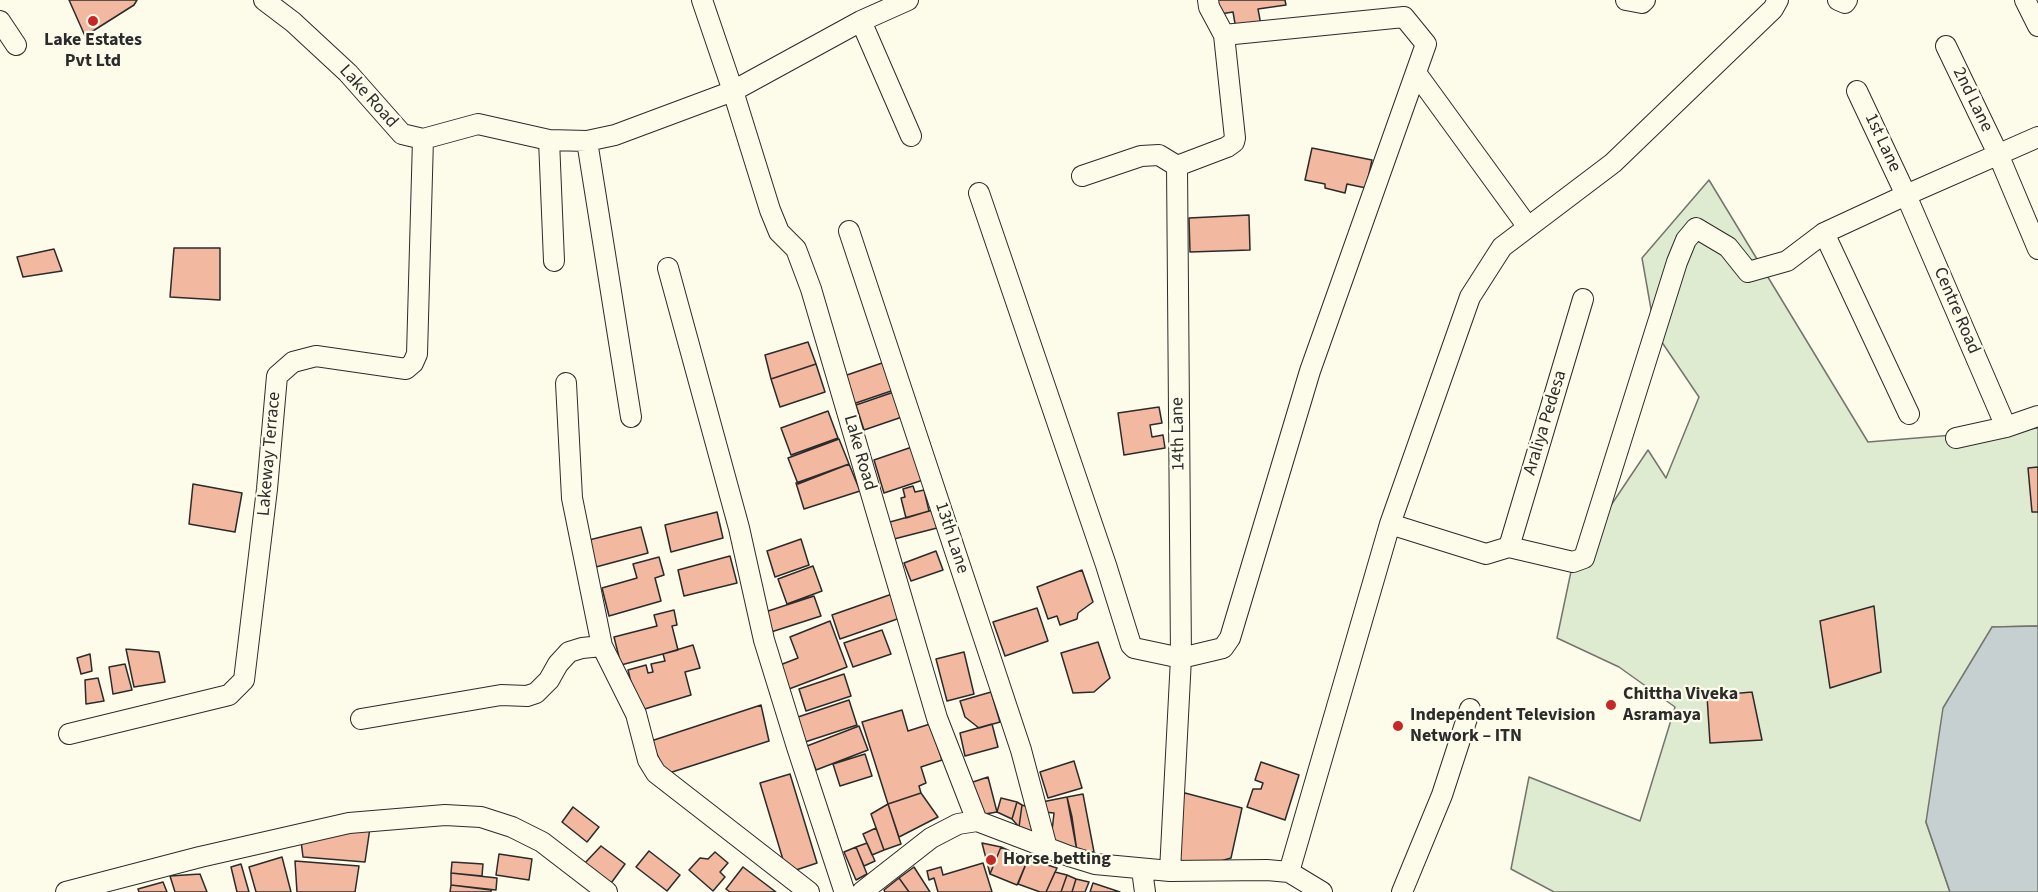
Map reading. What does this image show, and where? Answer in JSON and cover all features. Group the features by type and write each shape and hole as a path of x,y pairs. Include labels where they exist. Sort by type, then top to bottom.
{"street":[{"name":"Lake Road","path":"264,0 293,22 348,73 402,134 423,139"},
{"name":"Lake Road","path":"702,0 770,210 779,232 796,249 811,289 937,718 977,821"},
{"path":"423,139 478,124 549,140 587,141 615,135 733,92 888,4 908,0"},
{"path":"1082,176 1142,156 1159,155 1177,166 1227,147 1234,142 1224,35 1209,8 1208,0"},
{"path":"1626,0 1642,3 1646,0"},
{"path":"1289,872 1390,524 1470,297 1502,247 1613,163 1773,9 1778,0"},
{"path":"1838,0 1845,3 1847,0"},
{"path":"2025,0 2038,26"},
{"path":"979,193 1106,564 1131,645 1134,648 1181,658 1223,648 1230,638 1310,371 1426,44 1404,17 1224,35"},
{"path":"0,21 16,45"},
{"path":"861,21 911,136"},
{"name":"2nd Lane","path":"1946,46 1998,154 2038,249"},
{"path":"1416,72 1528,227"},
{"name":"1st Lane","path":"1857,91 1906,195"},
{"path":"1390,524 1486,554 1509,547 1573,562 1584,558 1677,262 1686,240 1696,228 1728,247 1748,272 1787,261 1824,233 2038,137"},
{"name":"Lakeway Terrace","path":"69,734 229,695 244,680 267,489 277,376 293,362 316,356 406,369 413,363 417,354 423,139"},
{"path":"549,140 554,261"},
{"path":"587,141 631,417"},
{"name":"14th Lane","path":"1170,871 1181,658 1177,166"},
{"name":"Centre Road","path":"1906,195 2006,427"},
{"name":"13th Lane","path":"849,231 1021,750 1047,848"},
{"path":"1824,233 1910,414"},
{"path":"668,268 739,528 764,640 797,747 851,891"},
{"name":"Araliya Pedesa","path":"1509,547 1583,299"},
{"path":"566,383 572,498 602,646 636,714 648,760 656,773 808,892"},
{"path":"1956,438 2006,427 2038,416"},
{"path":"361,719 501,695 527,696 536,693 549,680 558,664 569,652 602,646"},
{"path":"1402,892 1442,795 1470,709"},
{"path":"66,892 200,857 349,823 445,815 481,818 513,827 542,842 607,892"},
{"path":"822,892 830,888 851,891 931,838 958,824 977,821 1095,864 1142,870 1289,872 1322,892"},
{"path":"1142,870 1145,892"}],"green space":[{"path":"1709,180 1868,442 2038,428 2038,626 1992,627 1926,822 1950,892 1554,892 1511,869 1529,777 1640,821 1675,707 1619,667 1557,638 1573,562 1648,450 1666,478 1699,397 1655,332 1642,258"}],"shaded area":[{"path":"2038,626 2038,892 1950,892 1926,822 1943,708 1992,627"}],"building":[{"name":"Lake Estates Pvt Ltd","path":"69,0 137,0 134,5 85,36"},
{"path":"1218,0 1285,0 1286,5 1258,9 1261,25 1236,29 1233,12 1220,14"},
{"path":"1312,148 1372,160 1366,188 1347,184 1345,193 1325,188 1325,184 1305,180"},
{"path":"1249,215 1250,250 1190,252 1189,218"},
{"path":"174,248 220,248 220,300 170,297"},
{"path":"54,249 62,271 23,277 17,257"},
{"path":"808,342 816,364 771,379 765,355"},
{"path":"888,361 897,389 850,405 841,377"},
{"path":"816,364 825,392 780,407 771,379"},
{"path":"894,392 902,417 864,430 856,405"},
{"path":"1159,407 1162,423 1150,425 1152,437 1163,435 1165,448 1124,455 1118,413"},
{"path":"828,411 838,438 791,455 781,428"},
{"path":"839,439 849,464 798,484 788,458"},
{"path":"912,447 923,480 884,493 874,460"},
{"path":"849,464 860,491 804,509 796,483"},
{"path":"2038,467 2038,512 2032,512 2028,468"},
{"path":"193,484 242,493 235,532 189,524"},
{"path":"913,486 915,492 924,490 929,511 906,518 901,498 905,497 903,489"},
{"path":"933,510 937,528 894,539 890,522"},
{"path":"717,512 723,538 671,552 665,525"},
{"path":"641,527 648,553 596,567 589,540"},
{"path":"801,539 809,565 775,577 767,551"},
{"path":"936,551 943,570 911,581 904,563"},
{"path":"730,556 737,583 684,596 678,570"},
{"path":"659,557 664,575 655,578 661,601 609,616 602,588 637,578 633,564"},
{"path":"813,566 822,591 787,604 778,579"},
{"path":"1082,570 1093,602 1078,613 1077,619 1060,625 1057,616 1048,619 1037,587"},
{"path":"895,593 903,617 840,639 832,615"},
{"path":"814,596 821,616 768,633 762,613"},
{"path":"1874,606 1881,672 1830,688 1820,621"},
{"path":"1037,608 1048,641 1005,656 993,622"},
{"path":"674,610 677,625 672,626 678,650 621,665 614,637 657,626 654,615"},
{"path":"830,621 847,667 789,689 780,665 798,658 790,637"},
{"path":"882,630 891,654 853,667 844,643"},
{"path":"1098,642 1110,678 1094,692 1073,693 1061,653"},
{"path":"693,645 700,668 685,672 691,695 638,711 628,670 646,665 648,673 653,672 651,664 665,661 663,654"},
{"path":"126,649 159,652 165,682 134,687"},
{"path":"964,652 974,694 947,701 936,659"},
{"path":"90,654 92,671 81,674 77,658"},
{"path":"125,664 132,690 113,694 109,667"},
{"path":"844,674 851,696 806,711 799,689"},
{"path":"98,678 104,701 86,704 85,680"},
{"path":"991,692 1000,722 979,728 965,717 960,701"},
{"path":"1752,692 1762,740 1710,743 1707,696"},
{"path":"849,700 857,725 802,743 795,718"},
{"path":"761,705 769,741 666,774 651,741"},
{"path":"902,710 908,731 930,724 942,760 921,767 926,783 919,786 921,793 888,804 862,722"},
{"path":"992,724 998,747 965,756 960,733"},
{"path":"859,726 868,750 816,770 807,746"},
{"path":"865,754 872,776 840,786 833,764"},
{"path":"1074,761 1082,788 1048,798 1040,772"},
{"path":"1261,762 1299,775 1285,820 1247,807 1253,789 1261,789 1263,783 1255,780"},
{"path":"790,774 817,863 787,873 760,783"},
{"path":"988,777 997,812 979,815 970,783"},
{"path":"921,793 938,817 899,837 888,804"},
{"path":"1185,793 1242,808 1231,858 1207,865 1171,860 1170,813"},
{"path":"1083,794 1094,852 1077,851 1067,797"},
{"path":"1067,797 1077,851 1051,840 1054,813 1044,812 1042,802"},
{"path":"1001,798 1017,802 1012,819 997,812"},
{"path":"1017,802 1022,805 1019,827 1012,819"},
{"path":"888,804 901,844 884,850 871,814"},
{"path":"1022,805 1028,807 1033,832 1019,827"},
{"path":"573,807 599,827 587,842 562,822"},
{"path":"370,828 365,862 303,857 301,841"},
{"path":"876,828 884,850 872,855 863,834"},
{"path":"867,843 875,861 864,866 856,847"},
{"name":"Horse betting","path":"982,843 1001,847 990,874"},
{"path":"601,846 625,864 609,886 583,865"},
{"path":"856,847 867,874 856,880 844,852"},
{"path":"1001,847 1028,859 1017,885 990,874"},
{"path":"649,851 680,875 667,891 636,867"},
{"path":"715,852 728,863 720,872 725,877 713,891 689,870 700,858 708,859"},
{"path":"499,854 532,859 529,880 496,875"},
{"path":"282,857 291,892 256,892 249,867"},
{"path":"1028,859 1057,868 1046,892 1018,884"},
{"path":"295,861 359,866 355,892 297,892"},
{"path":"452,862 483,864 482,876 451,873"},
{"path":"983,863 992,892 938,892 934,878 929,880 927,871 941,867 943,875"},
{"path":"241,864 249,892 237,892 231,867"},
{"path":"743,867 776,892 730,892 726,889"},
{"path":"914,867 930,892 909,892 899,878"},
{"path":"1055,872 1067,875 1061,892 1046,892"},
{"path":"451,873 497,878 496,890 451,885"},
{"path":"200,874 207,892 175,892 170,876"},
{"path":"1067,875 1076,879 1072,892 1061,892"},
{"path":"899,878 909,892 885,892 884,890"},
{"path":"1076,879 1089,882 1085,892 1072,892"},
{"path":"163,882 167,892 139,892 138,889"},
{"path":"1093,883 1120,892 1090,892"},
{"path":"451,885 491,890 491,892 450,892"}],"place":[{"name":"Lake Estates Pvt Ltd","path":"93,21"},
{"name":"Chittha Viveka Asramaya","path":"1611,705"},
{"name":"Independent Television Network – ITN","path":"1398,726"},
{"name":"Horse betting","path":"991,860"}]}
